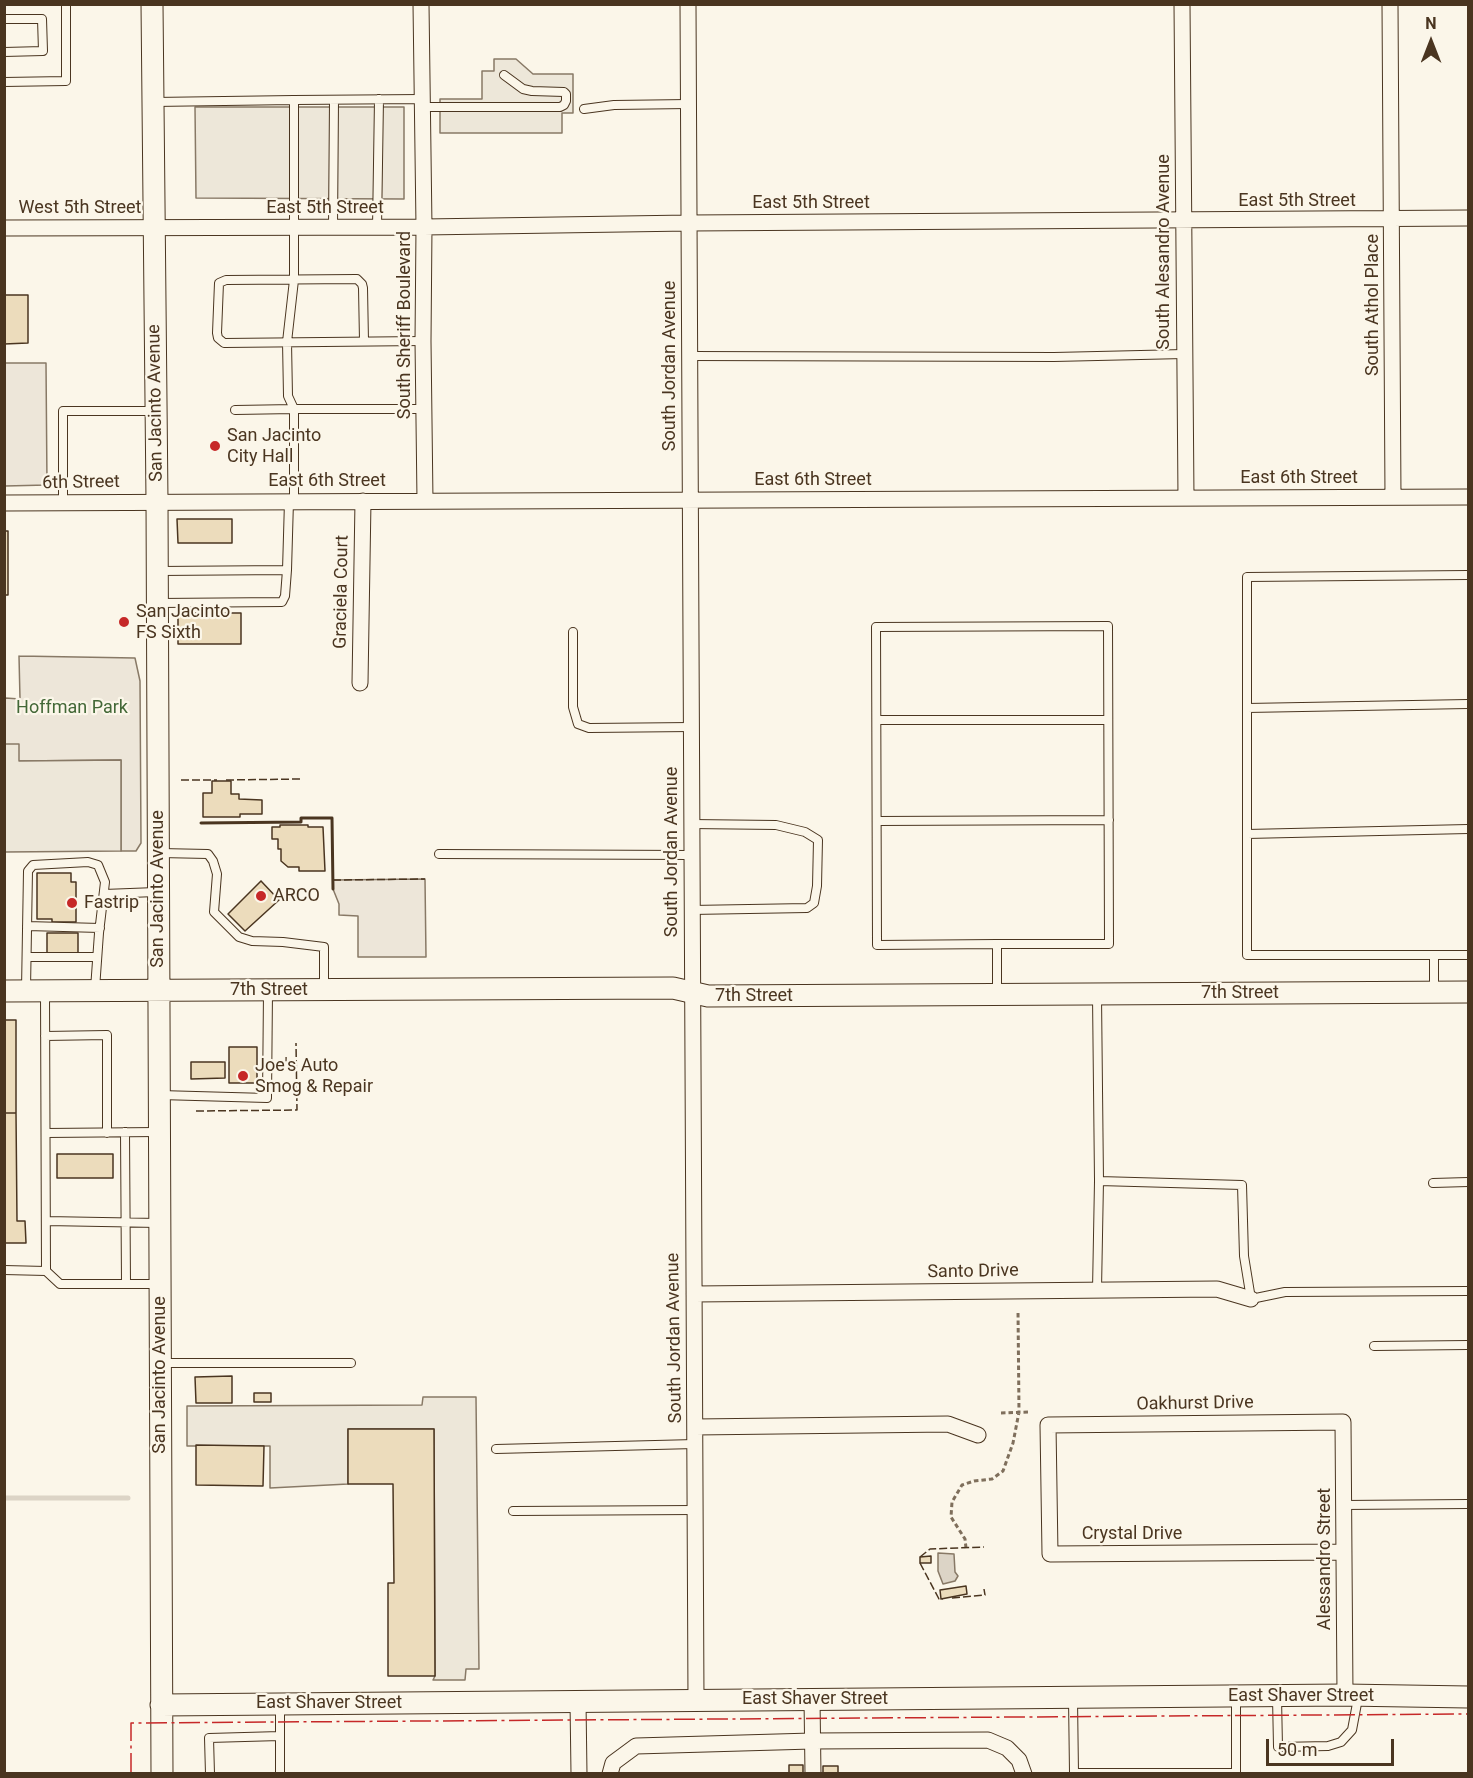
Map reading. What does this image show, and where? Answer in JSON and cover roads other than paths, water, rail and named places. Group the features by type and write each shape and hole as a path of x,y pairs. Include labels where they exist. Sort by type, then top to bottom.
{"street":[{"name":"San Jacinto Avenue","path":"152,4 157,501 162,1773"},
{"name":"South Sheriff Boulevard","path":"421,4 425,501"},
{"name":"South Jordan Avenue","path":"687,4 696,1700"},
{"name":"South Alesandro Avenue","path":"1182,4 1185,498"},
{"name":"South Athol Place","path":"1390,4 1393,497"},
{"name":"East 5th Street","path":"154,228 1468,218"},
{"name":"West 5th Street","path":"4,228 154,228"},
{"name":"East 6th Street","path":"157,501 1468,497"},
{"name":"6th Street","path":"4,503 157,501"},
{"name":"Graciela Court","path":"360,683 363,501"},
{"name":"7th Street","path":"4,991 674,988 708,996 1468,992"},
{"name":"Santo Drive","path":"694,1294 1216,1289 1251,1299"},
{"name":"Oakhurst Drive","path":"1048,1425 1343,1422"},
{"name":"Alessandro Street","path":"1343,1422 1344,1552 1352,1695"},
{"path":"695,1427 948,1424 978,1435"},
{"name":"Crystal Drive","path":"1048,1425 1050,1554 1344,1552"},
{"name":"East Shaver Street","path":"161,1705 1352,1695 1468,1697"},
{"path":"812,1699 813,1773"},
{"path":"578,1701 579,1773"},
{"path":"610,1773 613,1763 636,1746 812,1741 988,1740 1007,1748 1019,1760 1024,1773"}],"lane":[{"path":"4,82 66,81 66,4"},
{"path":"4,19 42,19 43,51 4,52"},
{"path":"153,102 379,99 422,103 560,107 566,101 564,92 523,89 504,75"},
{"path":"377,228 379,99"},
{"path":"157,603 282,602 285,596 294,409 288,396 287,342 294,280 294,100"},
{"path":"333,228 334,100"},
{"path":"584,109 614,105 688,104"},
{"path":"364,341 363,288 357,279 226,280 219,283 217,333 221,341 287,342 423,341"},
{"path":"690,356 1054,357 1184,354"},
{"path":"235,410 425,409"},
{"path":"63,502 63,411 156,411"},
{"path":"157,571 287,570"},
{"path":"1468,575 1247,577 1247,955 1468,955"},
{"path":"876,627 1108,627 1108,720 1109,944 877,945 876,627"},
{"path":"573,632 573,707 578,724 589,728 691,727"},
{"path":"1247,708 1468,704"},
{"path":"877,720 1108,720"},
{"path":"877,820 1108,820"},
{"path":"691,824 776,825 805,832 818,840 817,886 814,903 807,908 692,910"},
{"path":"1247,834 1468,829"},
{"path":"158,853 208,854 217,874 214,912 239,936 252,941 324,947 324,990"},
{"path":"440,854 691,855"},
{"path":"46,1271 45,1036 27,957 28,871 33,865 88,862 98,865 105,882 94,991"},
{"path":"104,894 158,892"},
{"path":"27,926 100,928"},
{"path":"997,944 997,995"},
{"path":"1434,956 1434,992"},
{"path":"27,957 97,957"},
{"path":"159,1095 267,1098 268,990"},
{"path":"1097,994 1099,1181 1097,1290"},
{"path":"45,1036 107,1035 107,1132"},
{"path":"125,1132 126,1284"},
{"path":"46,1133 159,1132"},
{"path":"1099,1181 1242,1185 1244,1256 1251,1299 1285,1292 1468,1291"},
{"path":"1433,1183 1468,1182"},
{"path":"46,1221 159,1223"},
{"path":"4,1270 46,1271 60,1284 159,1284"},
{"path":"1374,1346 1468,1345"},
{"path":"160,1363 351,1363"},
{"path":"496,1449 695,1444"},
{"path":"1344,1505 1468,1504"},
{"path":"513,1511 695,1510"},
{"path":"1277,1696 1278,1747 1328,1746 1341,1742 1352,1730 1352,1695"},
{"path":"1073,1697 1074,1773 1236,1773 1236,1696"},
{"path":"280,1704 280,1773"},
{"path":"210,1773 209,1738 280,1736"}],"waterway":[{"path":"4,1498 128,1498"}],"place":[{"name":"San Jacinto City Hall","path":"215,446"},
{"name":"San Jacinto FS Sixth","path":"124,622"},
{"name":"ARCO","path":"261,896"},
{"name":"Fastrip","path":"72,903"},
{"name":"Joe's Auto Smog & Repair","path":"243,1076"}],"park label":[{"name":"Hoffman Park","path":"72,708"}]}
